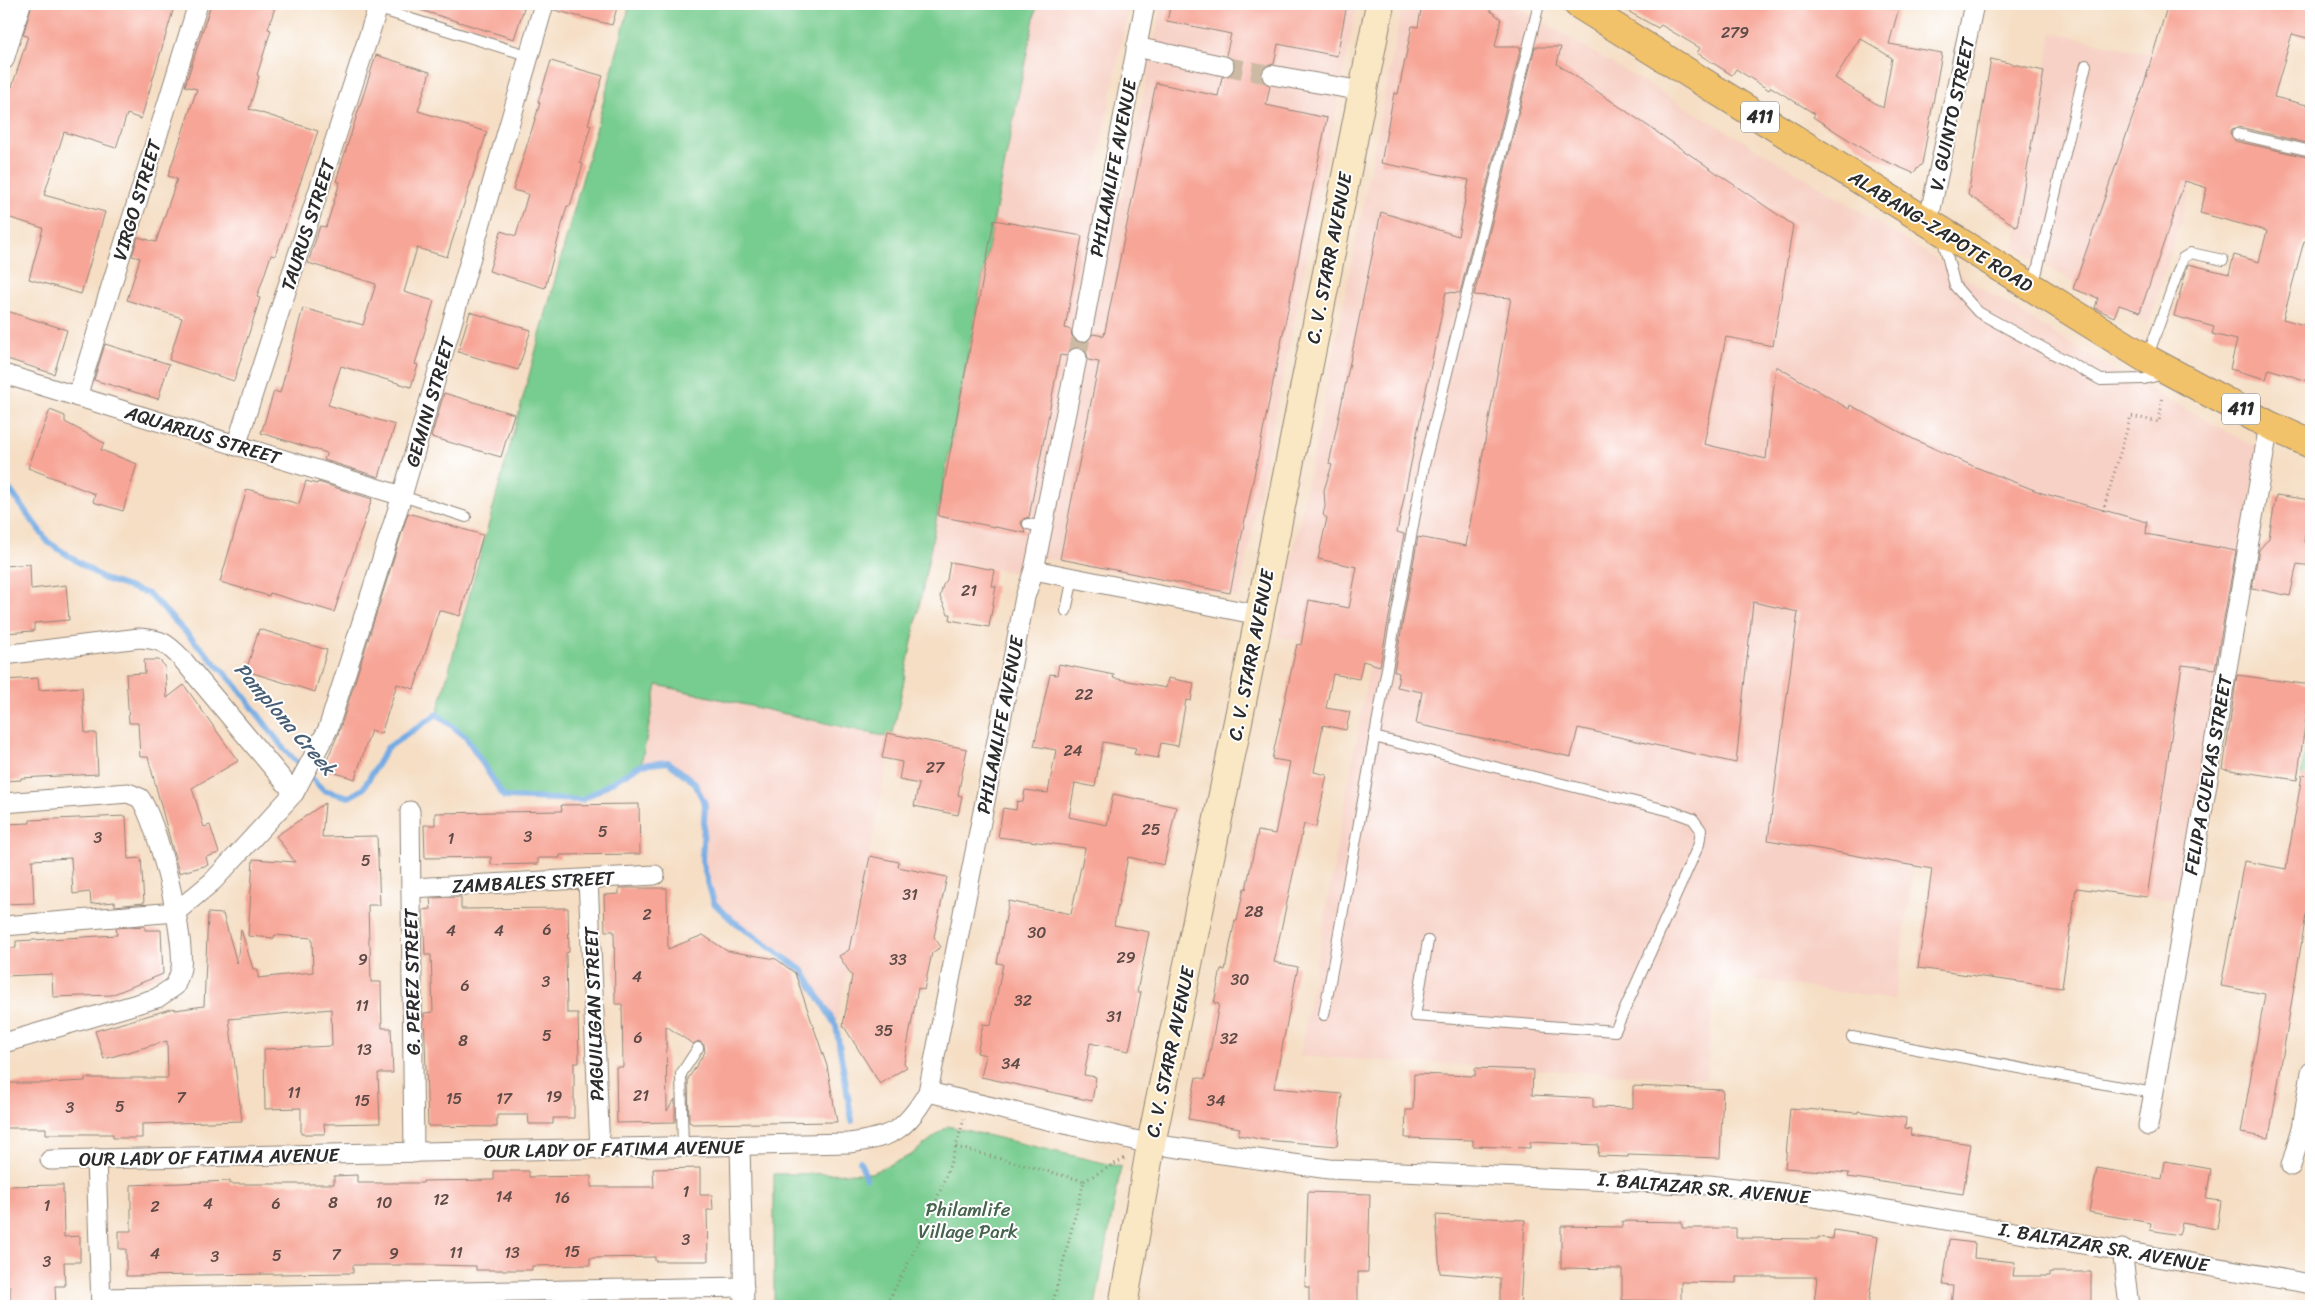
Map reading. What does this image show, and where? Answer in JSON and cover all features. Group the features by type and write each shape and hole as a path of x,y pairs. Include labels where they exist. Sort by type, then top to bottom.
{"highway":[{"name":"ALABANG-ZAPOTE ROAD","path":"1578,4 2147,359 2270,425 2311,444"}],"main road":[{"name":"C. V. STARR AVENUE","path":"1123,1306 1151,1144 1259,615 1380,4"}],"street":[{"path":"4,60 21,4"},
{"name":"VIRGO STREET","path":"77,397 198,4"},
{"name":"GEMINI STREET","path":"176,912 217,877 298,786 328,729 402,496 544,4"},
{"name":"PHILAMLIFE AVENUE","path":"1082,332 1145,4"},
{"name":"V. GUINTO STREET","path":"1935,228 1974,4"},
{"name":"TAURUS STREET","path":"236,446 373,5"},
{"path":"1136,47 1224,66"},
{"path":"1272,75 1362,91"},
{"name":"PHILAMLIFE AVENUE","path":"928,1092 1023,607 1034,570 1036,525 1077,358"},
{"name":"AQUARIUS STREET","path":"4,374 402,496"},
{"name":"FELIPA CUEVAS STREET","path":"2148,1126 2270,425"},
{"path":"1034,570 1259,615"},
{"path":"4,655 120,640 157,638 182,659 298,786"},
{"path":"4,803 128,793 140,798 147,808 151,820 176,912 181,968 175,986 157,998 4,1043"},
{"name":"G. PEREZ STREET","path":"410,811 414,1153"},
{"name":"ZAMBALES STREET","path":"411,888 655,875"},
{"name":"PAGUILIGAN STREET","path":"588,879 600,1150"},
{"path":"4,926 176,912"},
{"path":"2291,1166 2307,1129 2311,1072"},
{"path":"928,1092 1151,1144"},
{"name":"OUR LADY OF FATIMA AVENUE","path":"50,1160 600,1150 849,1143 874,1140 896,1132 912,1118 928,1092"},
{"name":"I. BALTAZAR SR. AVENUE","path":"1151,1144 1329,1169 1709,1185 1798,1195 2122,1249 2311,1284"},
{"path":"740,1146 744,1306"},
{"path":"96,1158 101,1302 744,1287"},
{"path":"2122,1249 2129,1306"}],"lane":[{"path":"1324,1015 1424,465 1539,4"},
{"path":"373,5 530,56"},
{"path":"2030,287 2036,275 2086,65"},
{"path":"2237,134 2311,151"},
{"path":"1935,228 1955,286 1978,312 2101,380 2144,379 2172,372"},
{"path":"2147,359 2183,258 2191,253 2223,260"},
{"path":"402,496 466,517"},
{"path":"1066,611 1073,577"},
{"path":"1374,737 1671,811 1693,818 1701,830 1695,852 1615,1031 1415,1016 1428,941"},
{"path":"1852,1037 2154,1093"},
{"path":"683,1148 681,1074 698,1048"}],"path":[{"path":"2103,511 2132,416 2158,422"},
{"path":"882,1306 888,1301 919,1244 956,1147 969,1102"},
{"path":"956,1147 1084,1181 1151,1144"},
{"path":"1052,1306 1084,1181"}],"shaded area":[{"path":"803,4 1129,4 1092,192 1122,198 1162,4 1357,4 1239,597 1026,554 1022,574 931,557 892,738 836,1026 803,971 733,921 714,903 702,861 705,804 694,782 668,762 641,765"},
{"path":"1403,4 1512,4 1821,187 2096,360 2259,449 2182,901 1914,867 1895,1000 1716,974 1706,1079 1300,1056 1370,663 1302,641 1277,636"},
{"path":"2052,33 2227,70 2149,324 2014,248"}],"green space":[{"path":"630,4 1037,4 892,738 657,685 641,765 582,800 504,797 466,737 437,714"},
{"path":"2306,742 2311,743 2311,779 2301,778"},
{"name":"Philamlife Village Park","path":"948,1126 1121,1167 1095,1306 774,1306 774,1174 871,1173 911,1155"}],"building":[{"path":"32,4 175,4 141,119 127,114 116,148 64,132 44,195 105,212 81,294 29,279 43,228 4,216 4,100 8,86 12,87 28,36 23,35"},
{"path":"211,4 276,4 268,29 271,30 249,109 318,131 275,256 271,255 257,297 260,298 234,381 169,360 182,318 127,300 140,258 132,256 138,237 156,242 177,179 168,176 197,89 185,86"},
{"path":"414,4 511,4 524,8 514,39 414,8"},
{"path":"555,4 618,4 612,25 554,10"},
{"path":"1171,4 1347,4 1337,56 1278,44 1274,64 1268,65 1261,73 1262,79 1270,86 1266,105 1327,118 1230,593 1060,559 1099,362 1088,360 1087,354 1080,347 1073,348 1066,356 1060,355 1029,517 1023,519 1021,523 1026,533 938,516 994,220 1082,236 1065,328 1071,330 1072,336 1079,343 1086,342 1093,334 1104,336 1156,83 1218,96 1222,77 1228,76 1235,69 1234,62 1226,55 1231,34 1167,21"},
{"path":"1422,4 1482,4 1501,19 1495,47 1521,47 1460,293 1446,292 1397,532 1404,534 1380,666 1363,661 1359,679 1333,674 1326,708 1350,712 1346,730 1323,725 1314,772 1327,775 1316,827 1304,824 1274,962 1298,967 1274,1088 1342,1094 1337,1146 1265,1140 1238,1135 1240,1128 1188,1119 1196,1077 1205,1079 1219,1004 1214,1003 1221,969 1225,970 1235,920 1237,921 1244,888 1246,889 1258,831 1275,834 1290,762 1272,759 1297,644 1301,645 1309,600 1349,608 1357,567 1318,559 1327,518 1323,515 1325,507 1324,490 1332,465 1329,464 1381,212 1458,236 1469,180 1381,163 1394,93 1398,94 1412,26 1418,27"},
{"path":"1615,4 1900,4 1889,44 1942,53 1922,164 1913,173 1874,156 1813,117 1815,114 1771,87 1769,90 1736,69 1732,75 1697,53 1700,48 1661,25 1658,28","holes":["1860,38 1892,58 1883,108 1835,78"]},
{"path":"2168,4 2311,4 2311,39 2292,34 2274,97 2311,106 2311,144 2239,127 2232,129 2230,133 2235,141 2311,158 2311,243 2304,241 2283,319 2311,327 2311,382 2269,369 2266,379 2230,369 2237,340 2212,334 2214,327 2174,316 2188,264 2229,274 2234,255 2259,262 2267,231 2200,213 2207,188 2185,181 2140,312 2119,305 2114,317 2095,308 2098,298 2073,289 2143,87"},
{"path":"1535,47 1561,47 1557,64 1793,225 1773,346 1726,337 1704,444 1766,459 1776,366 1849,409 1850,405 1913,439 1973,466 2042,493 2147,522 2146,534 2236,551 2215,669 2182,665 2147,897 2076,888 2062,988 1918,968 1932,869 1768,840 1798,612 1753,602 1736,763 1578,728 1571,757 1416,724 1422,692 1397,687 1399,673 1394,671 1418,537 1466,546 1511,298 1474,295"},
{"path":"376,55 430,72 418,111 487,132 447,257 417,248 404,292 434,301 415,364 418,365 411,387 341,366 328,405 395,425 379,477 324,460 327,453 261,433 274,391 280,393 303,308 363,325 376,284 308,263 320,226 326,227 340,182 336,181"},
{"path":"1991,59 2044,71 2017,227 1968,195"},
{"path":"551,61 603,76 588,124 591,125 580,163 583,164 570,206 567,206 545,288 489,271 501,231 516,236 528,194 513,190"},
{"path":"7,311 67,330 54,374 4,358 4,321"},
{"path":"470,312 531,330 518,370 458,352"},
{"path":"105,344 169,364 158,399 94,380"},
{"path":"444,393 514,414 501,457 431,437"},
{"path":"50,410 65,416 65,422 104,443 101,450 137,464 123,511 93,502 95,494 28,468"},
{"path":"306,481 317,484 318,482 372,499 334,612 270,593 269,596 220,582 247,489 299,504"},
{"path":"2276,495 2310,500 2304,542 2311,543 2311,566 2297,564 2290,596 2252,588 2259,550 2269,538"},
{"path":"408,513 483,535 460,616 439,610 414,689 397,684 381,734 371,730 355,779 323,769 339,732"},
{"path":"950,562 995,570 992,586 996,586 989,627 950,620 951,614 948,614 940,597 943,585 947,580"},
{"path":"30,564 31,589 66,585 69,620 34,623 34,631 4,633 4,566"},
{"path":"259,629 327,650 315,692 246,671"},
{"path":"144,660 159,660 165,666 167,698 184,685 238,761 192,788 204,827 210,825 219,853 206,857 208,865 179,873 148,757 140,757 138,723 129,723 126,674 145,673"},
{"path":"1059,664 1114,675 1113,678 1166,688 1168,678 1194,683 1191,701 1186,700 1178,746 1161,743 1158,758 1134,754 1136,748 1103,742 1095,787 1075,783 1069,817 1107,825 1113,794 1176,807 1164,865 1128,857 1114,925 1149,932 1137,992 1141,992 1129,1051 1090,1043 1084,1075 1096,1077 1092,1101 981,1077 986,1055 977,1053 983,1024 991,1025 1003,964 997,963 1009,901 1071,914 1085,848 998,837 1003,808 1016,810 1017,801 1023,802 1025,790 1048,793 1056,750 1034,746 1050,674 1057,675"},
{"path":"2237,675 2311,685 2297,780 2223,769"},
{"path":"38,678 39,690 82,687 85,733 96,733 98,774 21,778 21,780 4,781 4,680"},
{"path":"887,733 967,749 958,795 962,796 958,815 914,806 919,784 899,780 902,762 882,758"},
{"path":"2302,775 2311,776 2311,885 2269,1138 2241,1133 2265,994 2221,986 2244,861 2286,869"},
{"path":"325,803 322,837 377,836 380,905 368,905 371,982 381,982 382,1028 391,1028 393,1073 378,1073 380,1123 324,1124 325,1134 301,1134 301,1108 265,1109 264,1049 332,1046 331,1009 229,1019 242,1121 142,1124 142,1138 113,1138 113,1134 46,1134 46,1128 4,1128 4,1083 85,1081 85,1078 168,1078 167,1041 104,1059 95,1031 174,1008 175,1010 204,1006 208,913 223,914 237,963 241,929 253,969 258,969 258,978 313,972 312,938 275,935 274,938 248,936 253,859 295,862 276,836"},
{"path":"639,804 640,854 560,855 560,858 538,858 538,864 491,865 491,857 425,858 424,825 435,825 435,813 562,811 561,805"},
{"path":"126,816 128,859 141,858 144,903 115,906 115,902 91,904 90,892 73,894 71,858 32,860 34,903 4,904 4,824 30,823 30,820"},
{"path":"870,856 899,862 898,867 947,877 934,937 941,947 932,953 924,990 918,988 904,1063 907,1067 880,1084 843,1025 852,976 839,956 849,950 852,935 854,935"},
{"path":"619,888 667,888 668,949 703,935 727,951 776,959 795,973 827,1066 837,1122 693,1124 689,1122 688,1079 705,1052 704,1045 699,1041 693,1044 666,1026 667,1111 675,1099 675,1122 617,1123 616,1067 623,1067 622,1004 615,1004 614,931 605,931 604,895 619,894"},
{"path":"461,897 461,909 568,908 569,952 566,953 567,1013 578,1013 579,1063 574,1063 574,1118 553,1118 553,1124 529,1124 528,1115 497,1115 497,1127 428,1126 424,1013 433,1012 431,955 425,955 423,910 431,909 430,898"},
{"path":"145,926 145,930 161,930 163,974 111,995 53,997 52,974 4,976 4,948 16,948 16,941 117,935 116,928"},
{"path":"1475,1068 1533,1070 1532,1095 1593,1098 1593,1107 1633,1108 1633,1086 1723,1090 1720,1158 1598,1156 1599,1145 1530,1142 1530,1148 1473,1146 1473,1140 1405,1138 1406,1110 1413,1110 1414,1074 1475,1076"},
{"path":"1790,1108 1858,1113 1858,1111 1906,1118 1905,1128 1911,1129 1910,1135 1971,1144 1963,1194 1848,1177 1849,1173 1785,1168"},
{"path":"2165,1161 2211,1169 2206,1199 2221,1201 2217,1229 2182,1223 2179,1235 2150,1230 2151,1223 2089,1212 2097,1168 2162,1179"},
{"path":"700,1168 700,1195 712,1195 713,1210 707,1210 708,1261 655,1261 655,1257 590,1258 590,1265 532,1266 532,1270 476,1270 476,1266 353,1265 353,1273 126,1276 126,1249 119,1249 119,1231 131,1231 131,1185 230,1181 230,1184 334,1184 334,1176 357,1175 357,1183 423,1183 423,1181 494,1180 494,1171 529,1171 529,1177 591,1176 591,1187 654,1187 653,1169"},
{"path":"63,1185 64,1237 80,1236 80,1262 64,1262 65,1286 55,1286 56,1306 10,1306 10,1286 6,1286 5,1186"},
{"path":"1308,1192 1370,1194 1368,1272 1358,1272 1358,1306 1309,1306 1309,1287 1305,1287"},
{"path":"1436,1215 1525,1220 1520,1306 1500,1306 1500,1278 1440,1273"},
{"path":"1622,1221 1682,1222 1682,1228 1736,1228 1736,1238 1818,1239 1818,1237 1833,1239 1834,1230 1878,1237 1868,1306 1814,1304 1817,1277 1736,1277 1736,1283 1681,1282 1681,1301 1622,1300 1622,1269 1561,1268 1561,1226 1622,1227"},
{"path":"1949,1240 1975,1243 1974,1258 2015,1262 2013,1276 2050,1276 2050,1272 2091,1272 2091,1306 1951,1306 1953,1286 1943,1285"}],"waterway":[{"name":"Pamplona Creek","path":"4,482 48,542 104,579 149,594 235,684 284,749 323,790 349,797 363,789 387,748 437,714 466,737 504,797 582,800 641,765 668,762 694,782 705,804 702,861 714,903 733,921 803,971 836,1026 852,1121"},
{"path":"860,1161 866,1178"}],"tunnel":[{"path":"1224,66 1272,75"},
{"path":"1077,358 1082,332"}]}
